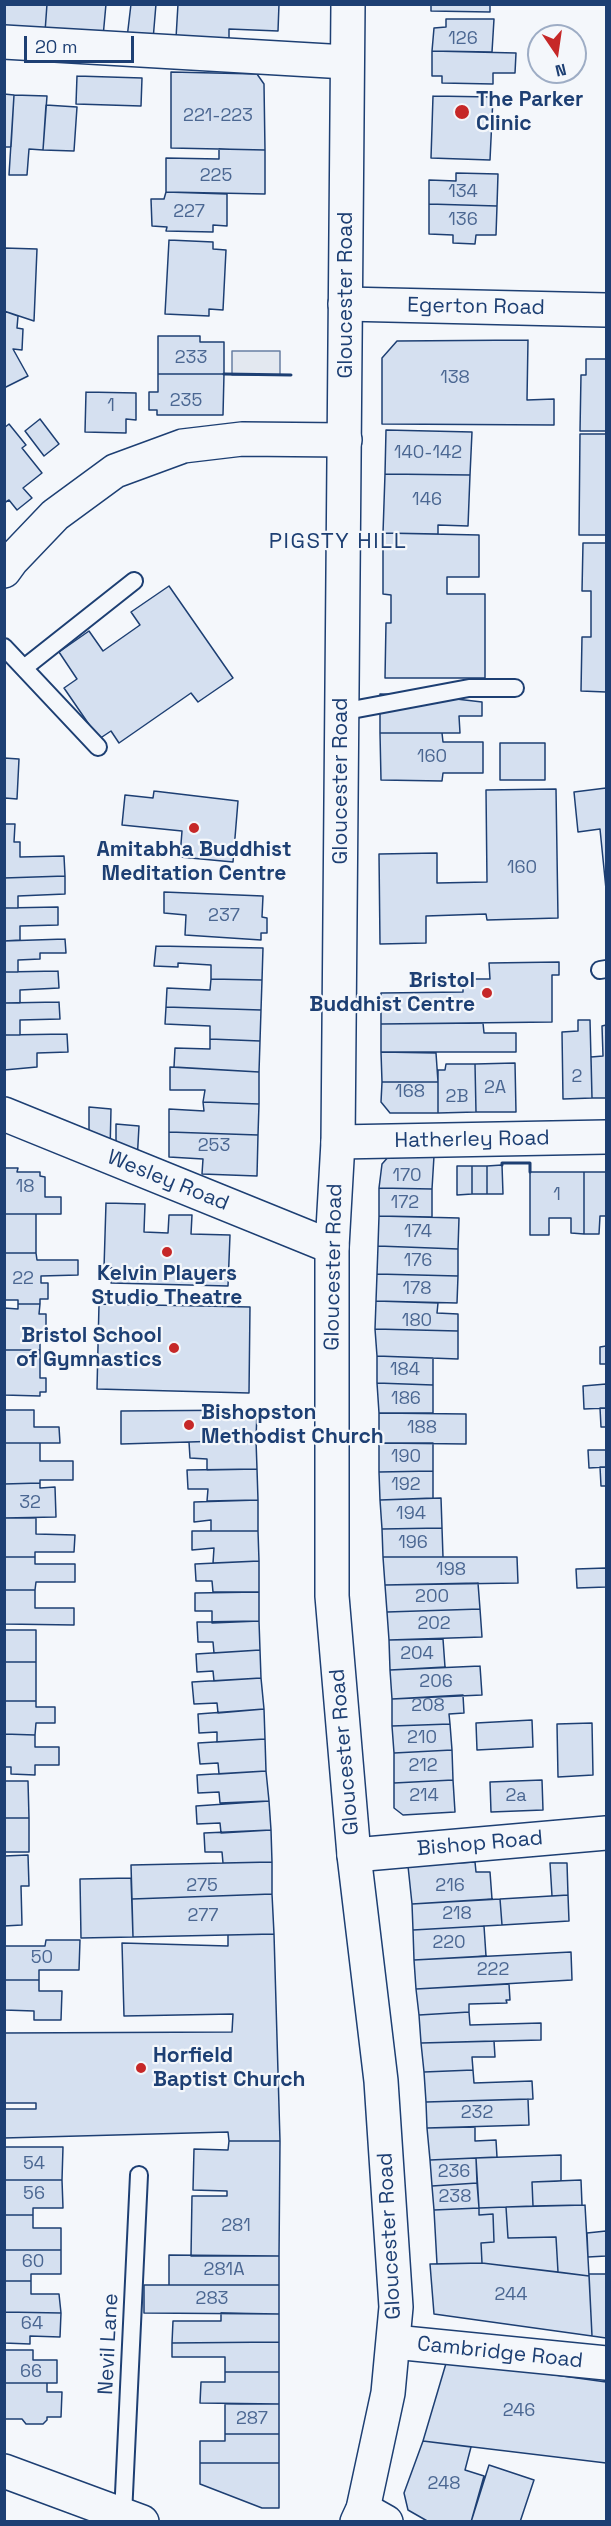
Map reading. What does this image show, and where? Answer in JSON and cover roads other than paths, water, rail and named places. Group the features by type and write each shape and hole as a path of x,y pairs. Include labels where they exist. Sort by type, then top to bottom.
{"main road":[{"name":"Gloucester Road","path":"348,4 338,1142 332,1246 332,1596 354,1855 381,2081 396,2307 388,2393 369,2517"},
{"path":"4,42 346,62"},
{"name":"Egerton Road","path":"345,304 606,310"},
{"path":"4,571 55,515 116,471 183,446 242,439 345,440"},
{"name":"Wesley Road","path":"4,1114 332,1246"},
{"name":"Hatherley Road","path":"338,1142 606,1137"},
{"name":"Bishop Road","path":"354,1855 606,1833"},
{"name":"Cambridge Road","path":"394,2342 606,2363"},
{"path":"4,2471 133,2518"}],"lane":[{"path":"24,668 134,582"},
{"path":"4,647 98,747"},
{"path":"342,712 469,688 515,688"},
{"name":"Nevil Lane","path":"133,2518 140,2175"}],"place":[{"name":"The Parker Clinic","path":"462,112"},
{"name":"Amitabha Buddhist Meditation Centre","path":"194,828"},
{"name":"Bristol Buddhist Centre","path":"487,993"},
{"name":"Kelvin Players Studio Theatre","path":"167,1252"},
{"name":"Bristol School of Gymnastics","path":"174,1348"},
{"name":"Bishopston Methodist Church","path":"189,1425"},
{"name":"Horfield Baptist Church","path":"141,2068"}],"district":[{"name":"PIGSTY HILL","path":"338,542"}]}
